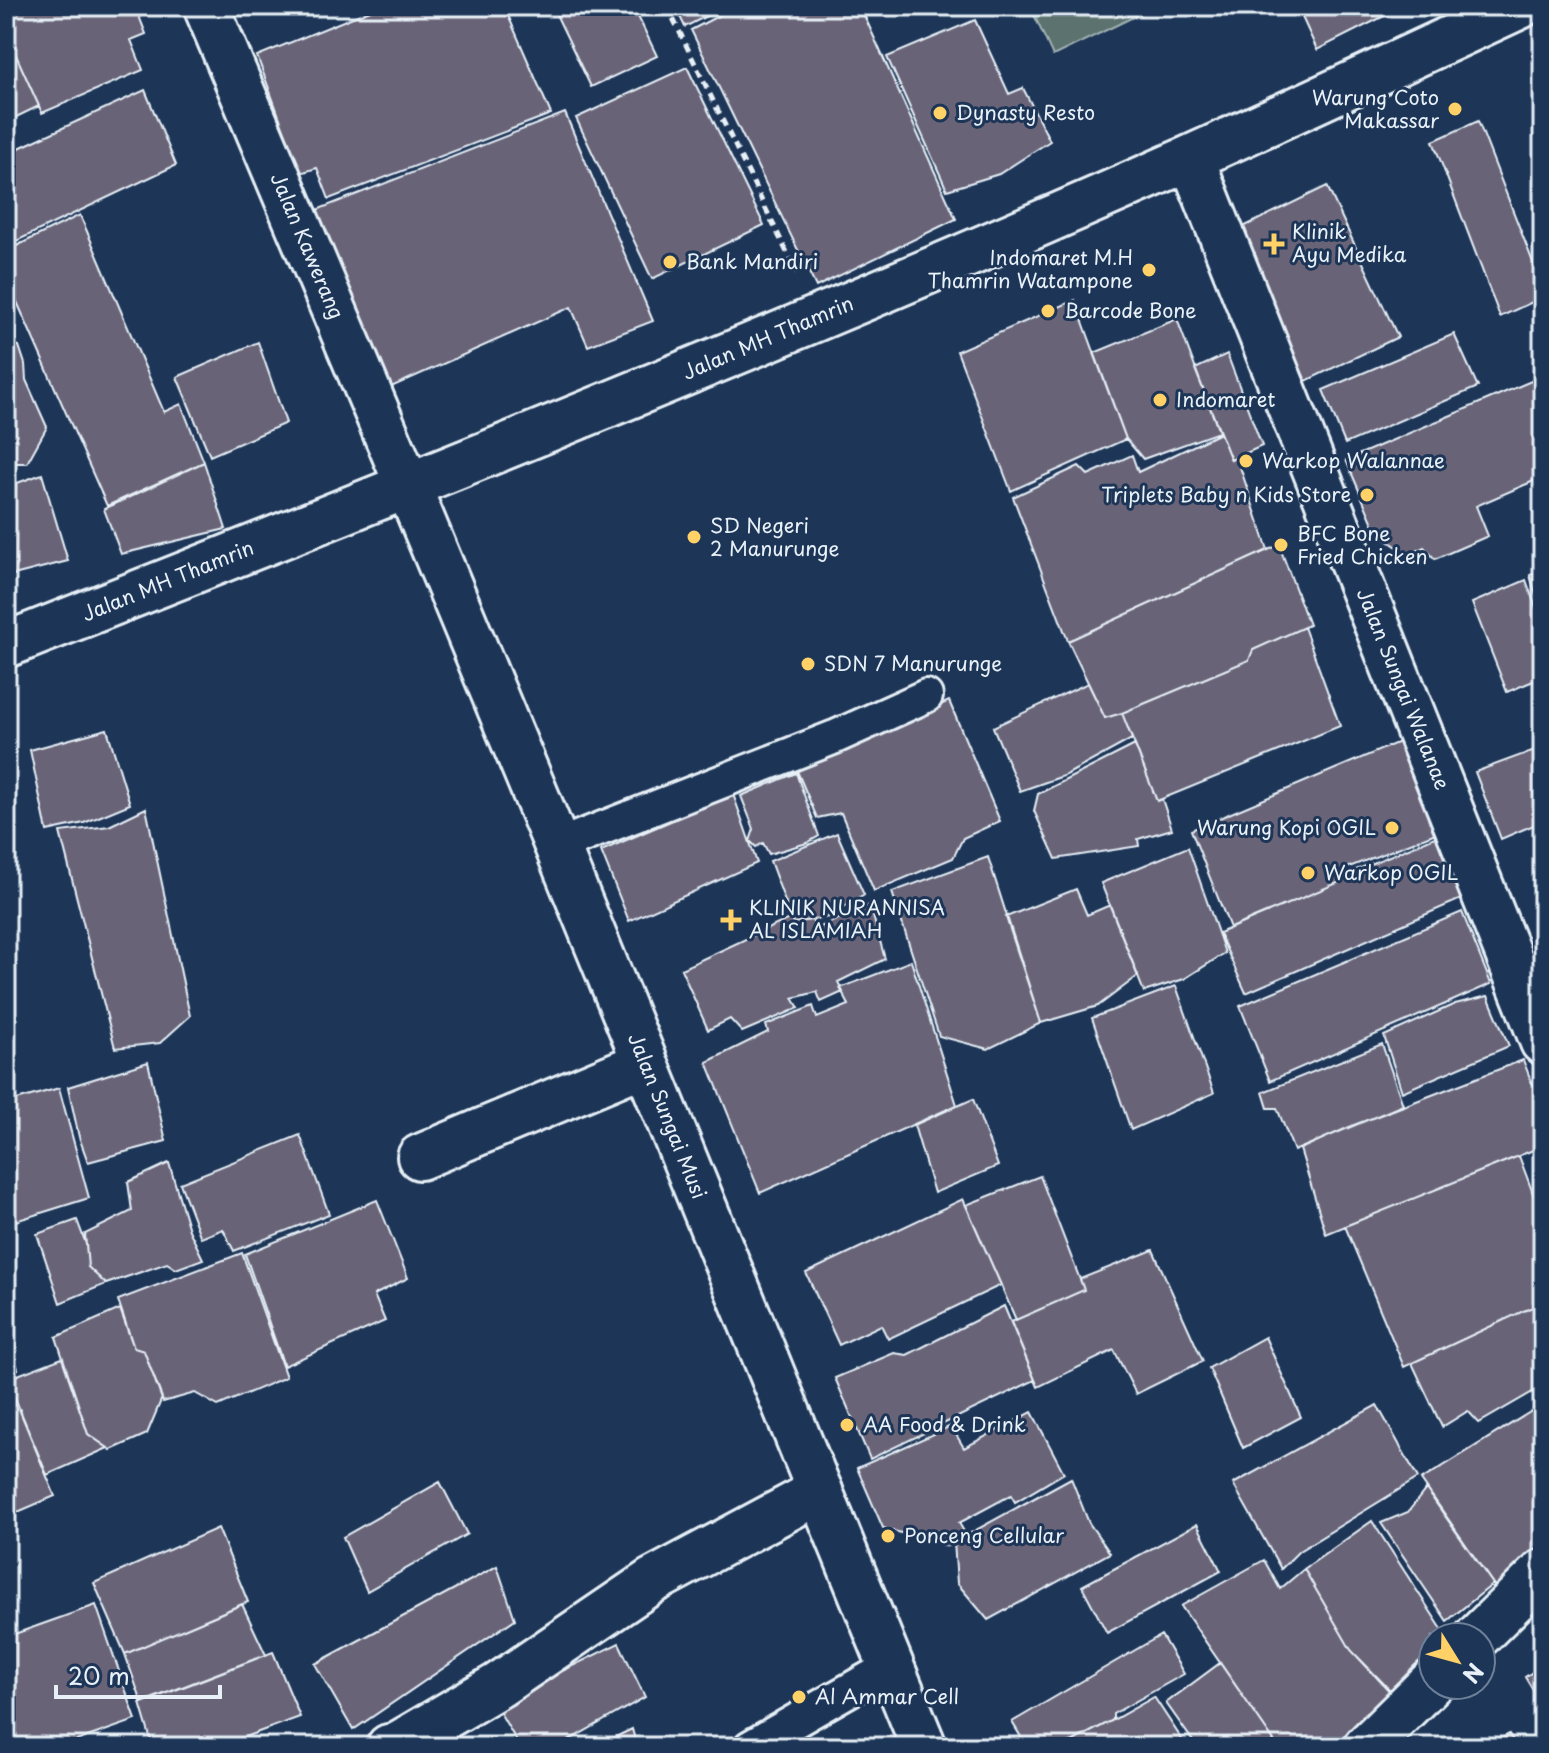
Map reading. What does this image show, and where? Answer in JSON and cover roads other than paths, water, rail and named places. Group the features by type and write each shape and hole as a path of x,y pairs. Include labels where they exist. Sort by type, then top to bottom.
{"street":[{"name":"Jalan Kawerang","path":"206,6 408,486"},
{"name":"Jalan MH Thamrin","path":"6,645 408,486 819,317 1191,158 1520,6"},
{"name":"Jalan Sungai Walanae","path":"1191,158 1543,1042"},
{"name":"Jalan Sungai Musi","path":"408,486 924,1747"},
{"path":"420,1157 645,1063"},
{"path":"389,1747 499,1685 652,1581 820,1491"},
{"path":"1493,1621 1543,1572"},
{"path":"1366,1747 1417,1697"}],"lane":[{"path":"557,846 835,737 926,696"},
{"path":"750,1747 891,1666"}],"place":[{"name":"Warung Coto Makassar","path":"1455,109"},
{"name":"Dynasty Resto","path":"940,113"},
{"name":"Klinik Ayu Medika","path":"1274,244"},
{"name":"Bank Mandiri","path":"670,262"},
{"name":"Indomaret M.H Thamrin Watampone","path":"1149,270"},
{"name":"Barcode Bone","path":"1048,311"},
{"name":"Indomaret","path":"1160,400"},
{"name":"Warkop Walannae","path":"1246,461"},
{"name":"Triplets Baby n Kids Store","path":"1367,495"},
{"name":"SD Negeri 2 Manurunge","path":"694,537"},
{"name":"BFC Bone Fried Chicken","path":"1281,545"},
{"name":"SDN 7 Manurunge","path":"808,664"},
{"name":"Warung Kopi OGIL","path":"1392,828"},
{"name":"Warkop OGIL","path":"1308,873"},
{"name":"KLINIK NURANNISA AL ISLAMIAH","path":"731,920"},
{"name":"AA Food & Drink","path":"847,1425"},
{"name":"Ponceng Cellular","path":"888,1536"},
{"name":"Al Ammar Cell","path":"799,1697"}]}
